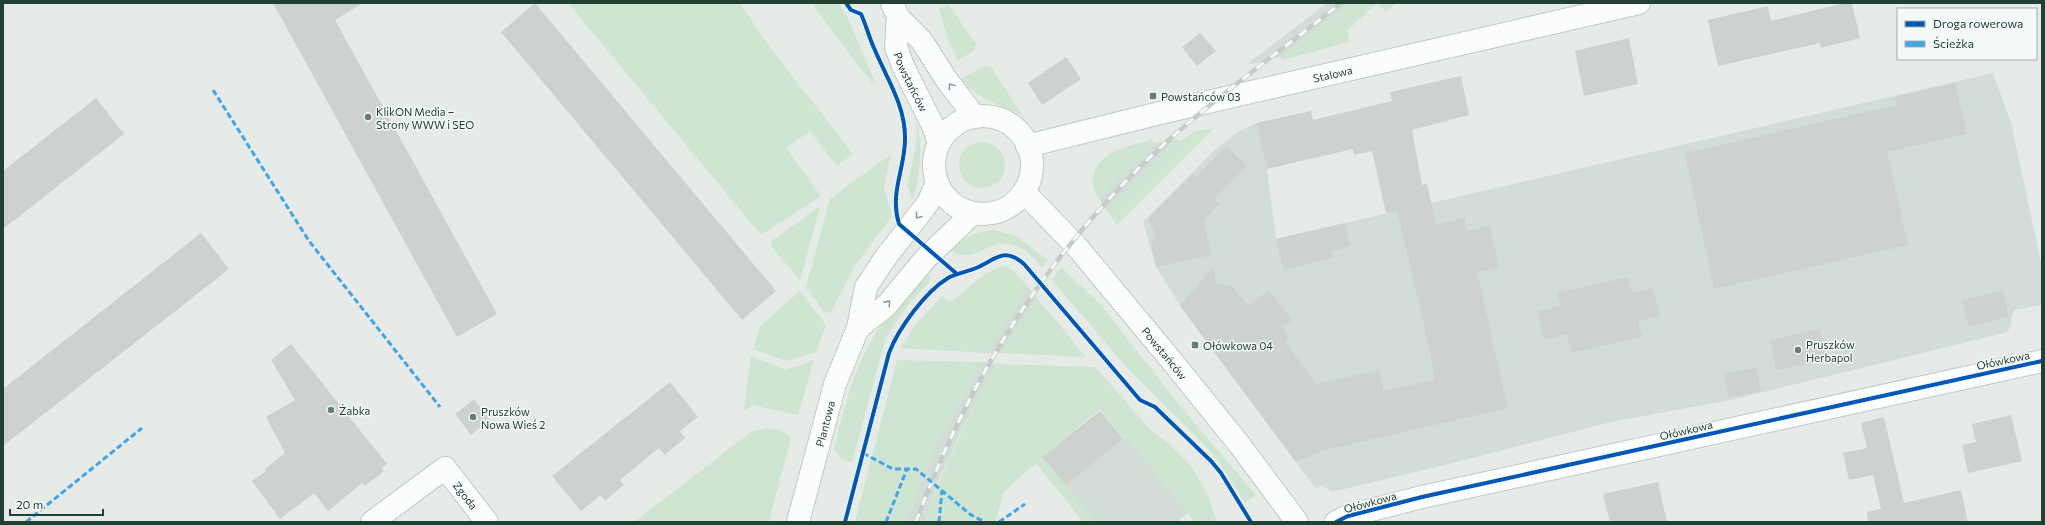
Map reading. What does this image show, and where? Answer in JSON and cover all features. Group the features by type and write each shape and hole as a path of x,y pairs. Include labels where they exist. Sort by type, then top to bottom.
{"street":[{"name":"Stalowa","path":"1028,146 1160,113 1639,3"},
{"name":"Powstańców","path":"895,10 922,41 946,79 975,117"},
{"name":"Powstańców","path":"895,10 896,46 903,66 931,122 939,143"},
{"path":"975,117 993,117 1010,124 1017,130 1028,146 1032,165 1028,183 1024,192 1017,200 1002,210 983,214 973,213 951,202 940,190 934,166 939,143 954,125 975,117"},
{"name":"Plantowa","path":"798,522 834,384 858,328 866,287 871,278 928,203 937,182"},
{"name":"Powstańców","path":"1024,192 1075,245 1171,360 1239,444 1297,522"},
{"name":"Plantowa","path":"858,328 886,306 926,258 973,213"},
{"name":"Ołówkowa","path":"1336,522 1348,516 1422,497 2042,361"},
{"name":"Zgoda","path":"372,522 445,468 487,522"}],"shaded area":[{"path":"1327,3 1350,3 1281,57 1246,65"},
{"path":"1993,73 2011,123 2042,267 2042,305 2014,310 2008,332 1731,400 1611,422 1457,462 1332,492 1322,485 1316,489 1183,310 1156,267 1143,222 1218,147 1238,132 1256,123 1267,169 1276,239"},
{"path":"1178,139 1107,211 1099,198 1155,143"},
{"path":"1028,287 1037,298 1001,353 987,353"},
{"path":"982,362 996,364 959,435 937,484 925,522 904,522 935,447"},
{"path":"1100,411 1123,439 1127,437 1188,513 1177,522 1095,522 1042,457"}],"green space":[{"path":"568,3 740,3 766,42 853,154 837,166 810,131 786,148 821,196 761,235"},
{"path":"817,3 838,3 846,14 876,84 872,83 813,6"},
{"path":"1350,3 1377,3 1347,31 1349,42 1283,60 1281,57"},
{"path":"1377,3 1396,3 1386,12"},
{"path":"948,4 976,44 974,50 958,61 948,40 939,9"},
{"path":"984,66 991,67 1023,116 982,97 962,79"},
{"path":"916,119 920,138 920,160 915,192 912,200 908,185 917,138"},
{"path":"1214,128 1117,225 1107,211 1178,139 1180,142 1193,132"},
{"path":"1152,140 1155,143 1099,198 1093,187 1093,178 1101,161 1108,155 1125,147"},
{"path":"982,142 995,146 1001,152 1005,165 1001,178 995,184 982,188 969,184 963,178 959,165 963,152 969,146"},
{"path":"891,154 884,187 892,216 856,264 831,312 825,313 806,287 830,199"},
{"path":"820,206 800,280 771,246 773,240"},
{"path":"995,230 1016,236 1048,260 1042,268 1027,252 1014,245 1002,244 971,255 961,255 951,250 961,242 977,233"},
{"path":"1005,266 1013,270 1028,287 987,353 900,348 917,323 942,296 949,302 955,299 985,275"},
{"path":"1061,267 1101,305 1180,406 1256,495 1245,503 1222,466 1209,450 1128,369 1052,280"},
{"path":"927,272 930,277 929,282 908,305 886,337 852,462 842,459 834,449 846,403 862,359 882,323"},
{"path":"800,291 826,325 816,352 786,361 753,349 760,326"},
{"path":"1037,298 1086,357 1001,353"},
{"path":"751,356 786,370 814,360 798,415 752,405 746,411 744,409"},
{"path":"897,360 982,362 935,447 904,522 855,522"},
{"path":"996,364 1095,367 1149,428 1170,445 1192,467 1207,493 1217,522 1195,522 1127,437 1124,439 1100,409 1042,457 1095,522 1083,522 1036,463 1003,493 996,522 925,522 948,461"},
{"path":"767,428 779,430 791,437 769,522 634,522 751,432"}],"building":[{"path":"273,3 363,3 335,20 497,314 457,337"},
{"path":"535,3 776,291 742,320 501,32"},
{"path":"1844,3 1852,3 1860,38 1821,48 1820,43 1718,66 1708,20 1768,6 1771,21"},
{"path":"1200,33 1216,51 1197,66 1182,47"},
{"path":"1629,38 1638,84 1584,96 1575,51"},
{"path":"1066,57 1081,79 1042,105 1028,83"},
{"path":"1461,76 1469,115 1412,130 1422,185 1427,184 1436,225 1464,218 1467,231 1490,226 1499,267 1477,272 1508,408 1321,451 1296,462 1180,306 1213,267 1217,284 1231,285 1248,305 1269,290 1292,320 1282,327 1289,338 1285,341 1316,384 1379,370 1384,391 1434,380 1430,351 1397,211 1386,213 1372,151 1354,155 1353,149 1267,169 1256,123 1311,111 1313,120 1392,101 1390,92"},
{"path":"1955,83 1967,134 1887,152 1908,245 1714,289 1685,153 1896,105 1895,97"},
{"path":"96,98 124,134 3,229 3,171"},
{"path":"1227,146 1247,166 1214,199 1219,204 1204,220 1211,255 1156,267 1151,242 1156,239 1149,217 1193,174 1196,177"},
{"path":"1345,223 1351,246 1331,251 1333,258 1284,270 1276,239"},
{"path":"201,233 229,269 3,446 3,389"},
{"path":"1628,277 1632,293 1653,288 1660,316 1638,321 1642,337 1571,353 1567,334 1544,340 1537,312 1561,306 1557,293"},
{"path":"2003,290 2009,317 1969,327 1962,300"},
{"name":"Pruszków Herbapol","path":"1820,329 1827,360 1776,370 1770,340"},
{"path":"291,344 387,464 382,468 384,471 365,486 362,483 328,511 314,493 280,519 252,481 266,471 265,469 285,453 266,417 295,400 271,360"},
{"path":"1757,367 1761,391 1729,397 1724,374"},
{"path":"670,382 698,417 680,431 685,438 665,455 659,448 620,480 624,485 605,501 601,495 581,511 552,476"},
{"name":"Pruszków Nowa Wieś 2","path":"474,399 490,420 471,435 455,414"},
{"path":"1100,411 1123,439 1066,485 1042,457"},
{"path":"2011,415 2022,461 1968,473 1962,445 1976,442 1972,424"},
{"path":"1884,417 1904,503 1961,490 1968,522 1868,522 1867,512 1881,509 1873,475 1849,480 1843,453 1867,448 1861,423"},
{"path":"1658,482 1667,522 1610,522 1603,494"}],"railway":[{"path":"916,522 937,469 961,417 987,367 1016,320 1048,273 1082,229 1120,187 1161,147 1227,91 1341,3"}],"marked path":[{"path":"213,90 309,241 440,407"},
{"path":"26,522 142,428"},
{"path":"863,453 893,469 916,469 971,515 985,522"},
{"path":"886,522 907,469"},
{"path":"939,522 942,491"},
{"path":"999,522 1025,504"}],"cycle path":[{"path":"846,3 851,10 861,14 872,44 894,91 902,114 905,148 896,201 896,212 899,224 957,274"},
{"path":"845,522 889,353 893,343 913,312 939,284 951,276 973,269 994,258 1005,255 1011,256 1024,264 1140,400 1155,407 1211,461 1221,473 1251,522"},
{"path":"1336,522 1348,516 1422,497 2042,361"}],"place":[{"name":"Powstańców 03","path":"1153,96"},
{"name":"KlikON Media – Strony WWW i SEO","path":"368,117"},
{"name":"Ołówkowa 04","path":"1195,345"},
{"name":"Pruszków Herbapol","path":"1798,350"},
{"name":"Żabka","path":"331,410"},
{"name":"Pruszków Nowa Wieś 2","path":"473,417"}]}
